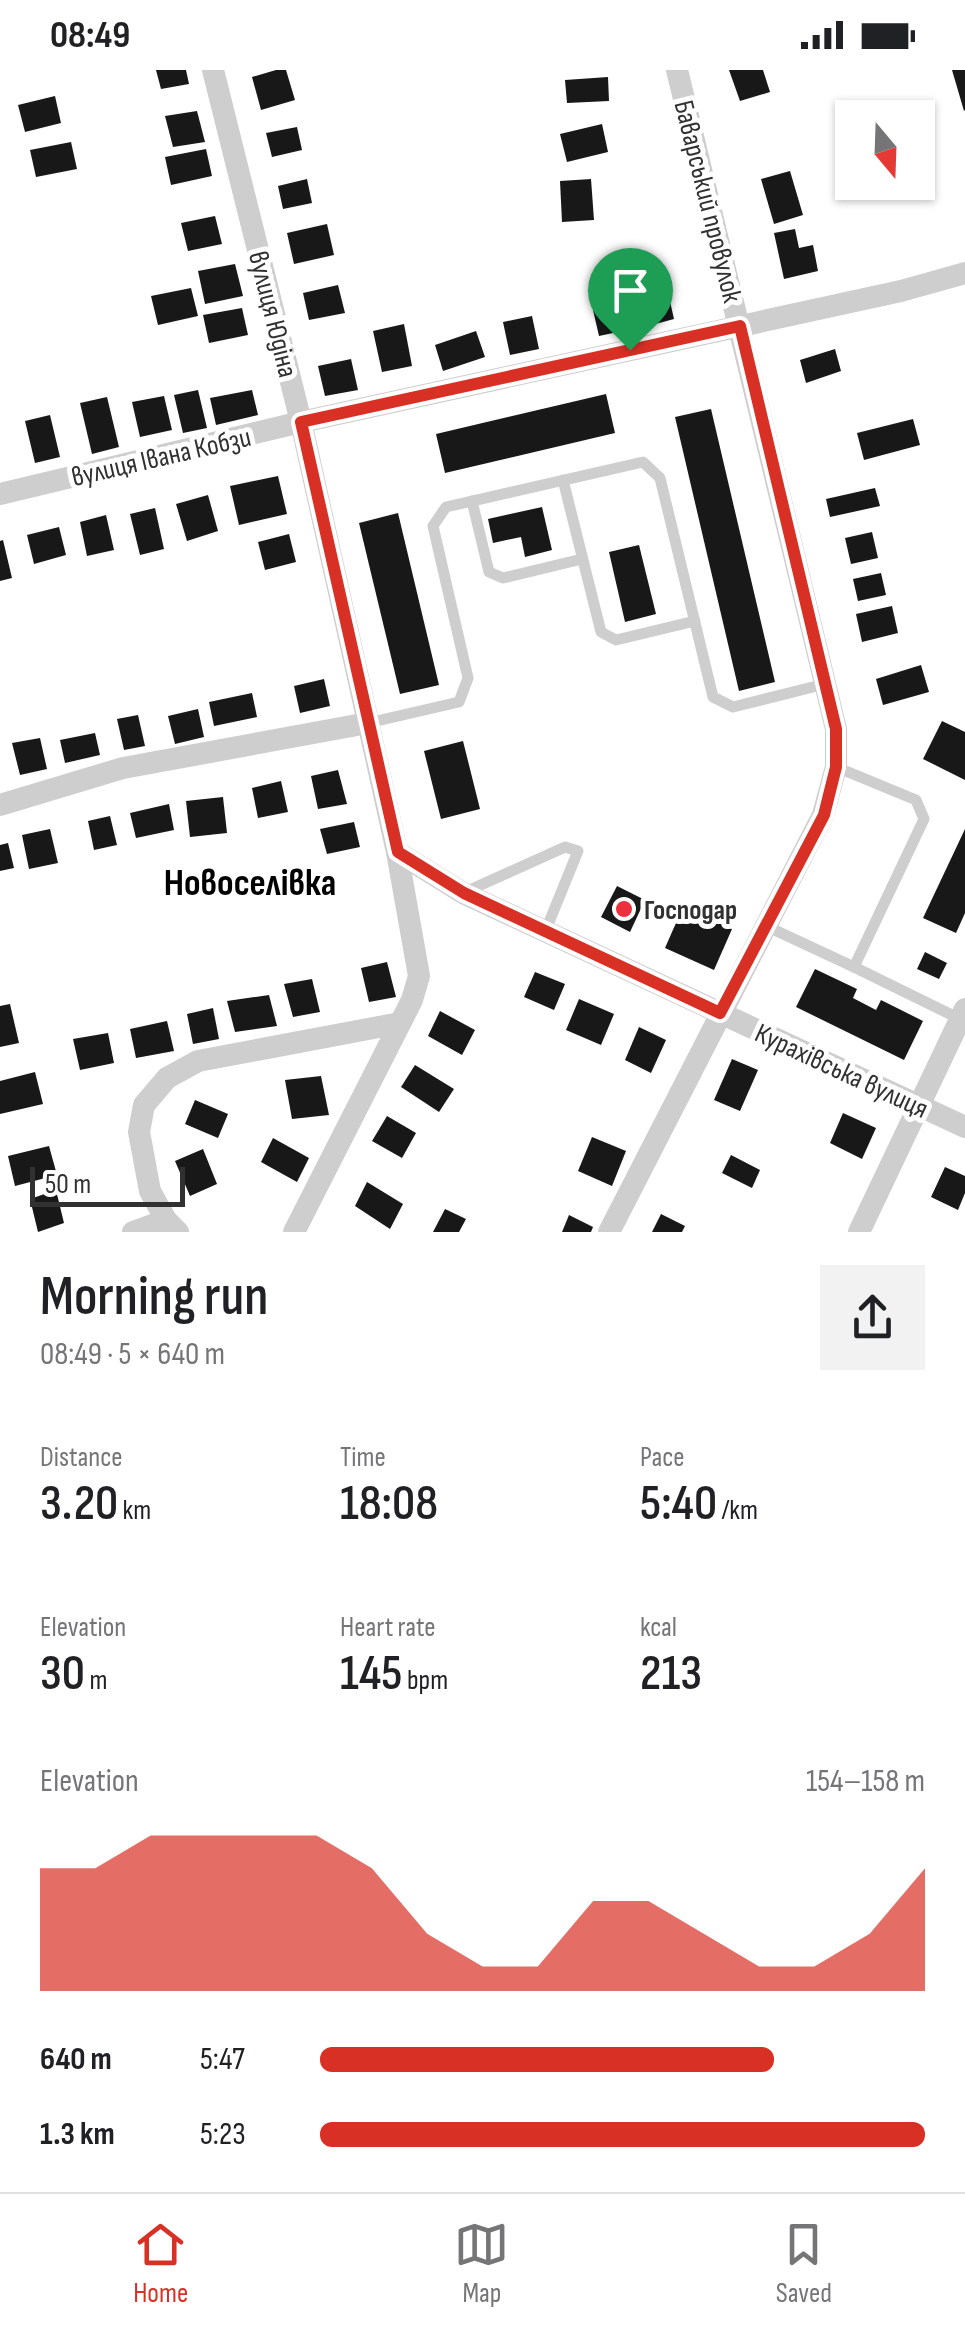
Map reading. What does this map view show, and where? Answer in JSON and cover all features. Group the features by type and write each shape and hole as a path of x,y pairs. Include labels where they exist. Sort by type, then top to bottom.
{"street":[{"name":"вулиця Юдіна","path":"213,70 301,422 398,852 419,976 412,1000 294,1232"},
{"name":"Баварський провулок","path":"609,1232 824,815 836,767 836,729 677,70"},
{"name":"вулиця Івана Кобзи","path":"0,494 965,273"},
{"path":"0,805 123,768 368,723"},
{"name":"Курахівська вулиця","path":"398,852 464,893 544,932 965,1127"},
{"path":"859,1232 962,1014"},
{"path":"133,1232 172,1226 150,1191 138,1132 144,1105 167,1078 198,1061 400,1023"}],"lane":[{"path":"368,723 460,702 468,678 433,526 446,507 643,462 660,478 713,697 734,707 825,684"},
{"path":"562,480 601,632 616,640 695,621"},
{"path":"472,501 490,572 503,578 582,559"},
{"path":"836,767 916,800 924,819 854,967"},
{"path":"464,893 566,847 578,851 544,932"},
{"path":"766,926 962,1014"}],"building":[{"path":"156,70 186,70 189,84 161,89"},
{"path":"286,70 295,100 261,110 252,77"},
{"path":"729,70 763,70 770,92 740,101"},
{"path":"952,70 965,70 964,111"},
{"path":"608,77 609,101 567,103 565,80"},
{"path":"55,96 61,123 25,132 18,105"},
{"path":"197,111 205,142 173,147 165,116"},
{"path":"602,124 608,152 567,162 560,134"},
{"path":"297,127 302,150 272,157 266,133"},
{"path":"71,142 77,169 36,177 30,150"},
{"path":"206,149 212,176 171,185 165,157"},
{"path":"790,171 803,215 774,224 761,179"},
{"path":"307,179 312,203 283,209 278,186"},
{"path":"591,179 594,220 562,222 560,181"},
{"path":"215,216 222,244 188,251 181,223"},
{"path":"327,224 334,255 294,264 287,233"},
{"path":"795,229 799,248 813,245 818,271 784,279 774,233"},
{"path":"235,264 243,296 205,304 198,271"},
{"path":"338,285 345,313 309,320 303,293"},
{"path":"191,288 198,316 158,325 151,296"},
{"path":"667,288 674,319 648,326 641,295"},
{"path":"626,302 632,329 599,336 593,310"},
{"path":"242,308 248,335 209,343 203,315"},
{"path":"532,316 539,349 510,355 503,322"},
{"path":"404,324 412,366 382,372 373,331"},
{"path":"476,331 485,357 443,371 435,345"},
{"path":"835,349 841,371 806,383 800,360"},
{"path":"351,359 358,390 325,396 318,366"},
{"path":"198,390 207,428 183,433 174,395"},
{"path":"252,390 258,415 216,425 210,398"},
{"path":"606,394 615,433 445,473 436,434"},
{"path":"164,396 172,430 140,437 132,402"},
{"path":"107,397 119,447 92,454 80,403"},
{"path":"711,409 775,682 739,691 675,417"},
{"path":"50,415 60,457 35,463 25,421"},
{"path":"913,419 920,445 864,460 857,433"},
{"path":"278,476 287,514 239,525 230,486"},
{"path":"875,488 880,506 830,517 826,499"},
{"path":"208,495 218,531 187,541 176,504"},
{"path":"542,507 552,550 525,557 521,537 493,543 488,519"},
{"path":"155,508 164,549 140,555 130,514"},
{"path":"398,513 439,685 400,694 359,523"},
{"path":"106,515 114,550 87,556 80,522"},
{"path":"59,527 66,555 34,564 27,535"},
{"path":"872,532 878,558 851,564 845,538"},
{"path":"289,534 296,562 265,570 258,542"},
{"path":"3,540 12,578 0,581 0,541"},
{"path":"639,545 656,614 625,622 609,552"},
{"path":"881,573 886,595 858,601 853,579"},
{"path":"892,606 898,633 862,642 856,614"},
{"path":"921,665 929,692 883,705 876,679"},
{"path":"324,679 330,706 300,713 294,686"},
{"path":"252,693 257,717 214,726 209,702"},
{"path":"198,709 204,737 175,744 168,716"},
{"path":"138,715 145,746 124,750 117,719"},
{"path":"942,721 965,732 965,780 923,759"},
{"path":"95,733 100,755 65,763 60,740"},
{"path":"40,738 47,769 20,775 12,743"},
{"path":"463,741 480,809 441,819 424,751"},
{"path":"338,770 347,804 318,809 311,776"},
{"path":"281,781 288,812 258,818 252,788"},
{"path":"223,797 227,833 190,837 186,801"},
{"path":"169,804 174,830 136,838 130,813"},
{"path":"110,816 117,845 94,850 88,821"},
{"path":"354,822 360,847 327,854 320,829"},
{"path":"50,829 58,863 29,869 22,835"},
{"path":"965,829 965,913 956,933 923,918"},
{"path":"8,843 14,868 0,871 0,845"},
{"path":"617,886 645,900 630,932 601,917"},
{"path":"683,907 732,929 714,970 665,948"},
{"path":"925,952 947,963 939,979 917,969"},
{"path":"387,962 396,997 369,1002 361,968"},
{"path":"815,969 857,989 853,998 876,1010 881,1000 923,1021 904,1060 796,1007"},
{"path":"535,972 565,984 554,1010 524,997"},
{"path":"312,979 320,1012 293,1017 284,984"},
{"path":"269,995 277,1026 235,1032 227,1001"},
{"path":"579,999 614,1014 601,1045 566,1030"},
{"path":"10,1004 19,1043 0,1047 0,1006"},
{"path":"213,1008 219,1039 193,1044 187,1014"},
{"path":"440,1011 475,1030 462,1055 428,1036"},
{"path":"167,1021 174,1051 136,1058 130,1029"},
{"path":"639,1027 666,1040 651,1073 625,1060"},
{"path":"108,1033 114,1063 80,1070 73,1039"},
{"path":"732,1059 758,1070 740,1111 714,1100"},
{"path":"415,1065 454,1089 439,1112 401,1087"},
{"path":"35,1072 43,1104 0,1114 0,1081"},
{"path":"321,1076 329,1115 292,1119 285,1080"},
{"path":"195,1100 228,1114 218,1138 185,1124"},
{"path":"843,1113 876,1128 862,1159 830,1143"},
{"path":"387,1116 416,1133 402,1158 372,1141"},
{"path":"592,1137 626,1151 612,1186 578,1171"},
{"path":"273,1138 309,1158 297,1182 261,1162"},
{"path":"49,1146 57,1175 15,1186 8,1156"},
{"path":"203,1149 217,1184 190,1196 175,1161"},
{"path":"731,1155 760,1170 752,1188 722,1173"},
{"path":"945,1167 965,1176 965,1193 958,1210 931,1197"},
{"path":"367,1182 403,1204 390,1229 355,1206"},
{"path":"56,1190 64,1223 38,1232 30,1199"},
{"path":"445,1209 466,1219 459,1232 433,1232"},
{"path":"661,1214 685,1226 682,1232 652,1232"},
{"path":"569,1215 593,1227 591,1232 562,1232"}],"place":[{"name":"Господар","path":"624,909"}],"district":[{"name":"Новоселівка","path":"250,882"}],"route":[{"path":"740,326 836,729 836,767 824,815 720,1013 464,893 398,852 301,422 630,350 740,326"}]}
